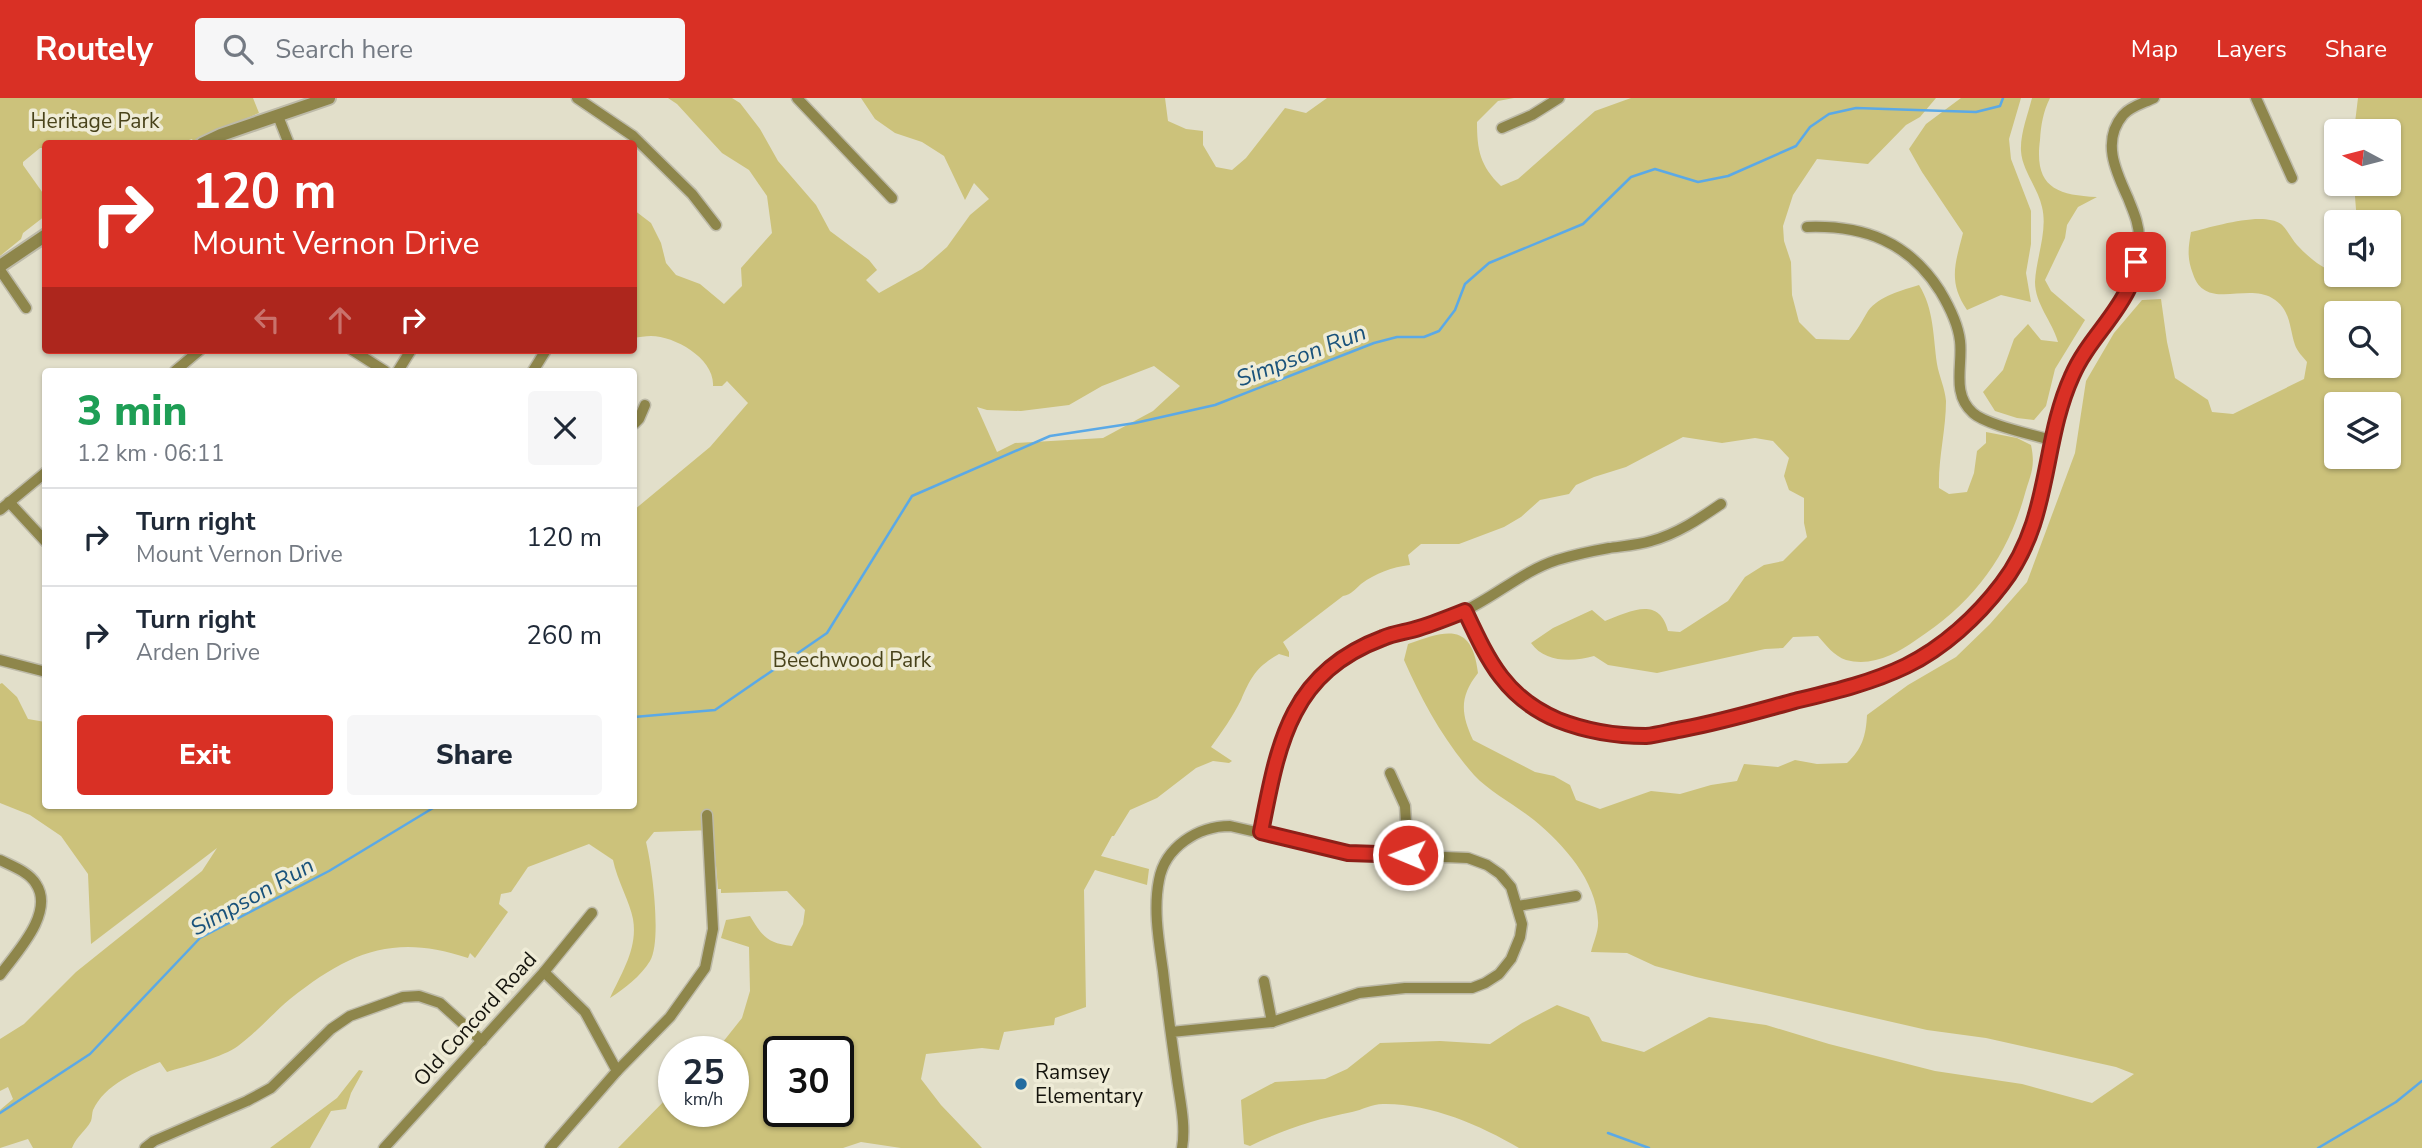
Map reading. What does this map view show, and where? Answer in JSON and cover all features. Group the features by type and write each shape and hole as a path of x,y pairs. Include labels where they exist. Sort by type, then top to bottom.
{"street":[{"path":"210,140 330,98"},
{"path":"577,98 633,136 692,194 716,225"},
{"path":"797,98 892,198"},
{"path":"1502,128 1532,115 1559,98"},
{"path":"1465,611 1498,675 1522,699 1556,719 1585,729 1621,735 1649,736 1732,720 1829,694 1906,666 1942,644 1979,611 2003,583 2025,547 2042,495 2063,397 2072,374 2129,287 2136,262 2139,234 2137,218 2114,168 2111,146 2114,131 2123,115 2154,98"},
{"path":"2256,98 2292,178"},
{"path":"278,116 287,140"},
{"path":"1807,227 1830,226 1863,232 1901,248 1931,276 1952,313 1960,341 1960,388 1972,412 1986,420 2054,441"},
{"path":"26,308 0,268 42,238"},
{"path":"179,368 195,354"},
{"path":"358,354 380,368"},
{"path":"637,421 645,405"},
{"path":"0,510 42,475"},
{"path":"9,502 42,538"},
{"path":"1261,832 1281,742 1289,721 1309,687 1350,653 1383,638 1465,611 1519,578 1555,561 1607,548 1649,542 1675,533 1721,505"},
{"path":"0,660 42,671"},
{"path":"1390,773 1405,806 1408,855"},
{"path":"550,1148 617,1071 670,1017 705,968 713,929 707,815"},
{"path":"1171,1032 1272,1022 1359,993 1405,988 1472,988 1499,974 1511,959 1522,924 1518,906 1506,880 1500,874 1487,865 1468,858 1348,853 1230,826 1214,826 1187,838 1166,860 1159,876 1156,920 1183,1124 1182,1148"},
{"path":"0,860 35,882 41,893 42,904 34,928 0,975"},
{"path":"1518,906 1576,896"},
{"name":"Old Concord Road","path":"384,1148 544,972 592,913"},
{"path":"544,972 585,1012 617,1071"},
{"path":"1264,981 1272,1022"},
{"path":"145,1148 154,1141 271,1088 331,1029 350,1016 403,997 419,996 440,1003 482,1041"}],"green space":[{"name":"Heritage Park","path":"0,98 253,98 259,113 195,140 42,140 42,148 23,162 23,165 42,192 42,218 0,256"},
{"name":"Beechwood Park","path":"668,98 732,98 740,103 760,129 778,161 816,205 830,231 869,260 877,270 866,280 879,293 922,269 947,247 970,215 989,199 974,183 965,200 944,156 922,142 895,133 875,119 861,98 1165,98 1168,121 1186,129 1203,131 1203,145 1216,167 1232,170 1246,158 1285,108 1306,113 1327,98 1514,98 1498,101 1477,122 1481,157 1488,172 1501,186 1518,179 1595,111 1631,98 1936,98 1920,117 1906,125 1868,164 1817,159 1793,195 1783,226 1784,241 1791,262 1792,295 1799,322 1816,339 1849,340 1878,301 1919,285 1930,313 1937,364 1946,401 1939,488 1949,494 1967,492 1974,473 1977,451 1986,443 1986,432 2017,438 2031,445 2033,466 2007,541 1984,579 1970,596 1936,626 1908,645 1883,658 1865,662 1842,658 1830,650 1818,636 1793,637 1783,648 1765,649 1657,673 1608,665 1594,656 1560,659 1544,654 1531,643 1553,628 1592,610 1605,621 1633,611 1650,610 1658,613 1664,620 1668,631 1680,632 1728,601 1745,577 1764,565 1783,561 1807,537 1804,498 1789,490 1784,476 1789,458 1773,441 1755,438 1722,443 1683,437 1626,467 1576,485 1569,494 1540,500 1521,517 1504,527 1459,544 1421,544 1408,555 1410,565 1378,574 1343,596 1283,642 1289,657 1279,654 1260,668 1211,747 1232,761 1213,761 1196,768 1157,798 1130,810 1101,856 1149,869 1147,885 1095,870 1084,890 1086,1007 1055,1018 1054,1025 1004,1032 999,1050 982,1048 926,1054 921,1079 941,1105 982,1148 901,1148 861,1142 843,1148 618,1148 658,1107 658,1127 749,1127 749,1036 728,1036 742,1018 750,991 749,947 721,938 726,920 750,916 766,938 792,946 803,924 805,910 787,891 721,893 721,889 718,889 713,830 654,832 646,842 655,903 654,951 642,972 610,998 631,950 633,919 613,860 589,844 528,867 511,892 501,894 499,904 508,912 475,958 470,953 468,958 417,947 373,952 353,959 332,969 290,999 232,1050 167,1072 160,1062 113,1086 98,1101 91,1121 72,1148 33,1148 28,1139 0,1148 0,1110 13,1099 8,1087 0,1091 0,1039 24,1024 76,972 202,871 217,848 91,944 88,874 61,836 30,815 0,803 0,684 17,697 28,719 42,721 42,809 637,809 637,508 710,447 748,403 727,381 722,386 713,386 708,367 701,358 682,345 661,337 637,338 637,212 651,223 661,243 666,263 676,275 700,284 724,304 742,286 741,268 772,233 767,196 749,170 722,153 677,104","holes":["1154,366 1180,386 1153,411 1103,438 1015,443 997,452 977,407 1021,411 1069,405 1102,386"]},
{"path":"1961,98 2021,98 2009,139 2011,159 2031,211 2031,244 2026,273 2031,302 2001,295 1967,310 1957,291 1955,273 1963,233 1909,149 1926,124"},
{"path":"2032,98 2050,98 2040,140 2040,168 2044,178 2050,185 2070,194 2097,197 2078,207 2067,225 2065,238 2045,280 2051,291 2085,320 2055,369 2046,406 2034,420 1995,411 1983,392 2003,370 2014,339 2028,324 2041,340 2058,342 2036,290 2043,216 2040,200 2024,165 2021,151 2023,131"},
{"path":"2358,98 2422,98 2422,1148 1519,1148 1488,1131 1436,1111 1383,1104 1325,1118 1250,1146 1244,1144 1241,1100 1275,1082 1325,1079 1347,1069 1380,1043 1440,1041 1490,1044 1557,1005 1589,1017 1602,1041 1644,1052 1709,1017 1766,1025 1935,1071 2022,1084 2092,1103 2134,1074 2116,1067 1986,1038 1927,1030 1696,977 1655,966 1627,953 1591,952 1598,925 1596,906 1585,878 1567,852 1545,830 1474,775 1453,748 1434,720 1404,660 1408,644 1435,635 1455,634 1463,638 1470,645 1478,673 1468,690 1464,706 1466,722 1473,740 1535,772 1554,776 1570,785 1576,800 1600,809 1651,791 1680,794 1737,781 1744,764 1778,767 1795,760 1817,764 1847,763 1862,742 1867,715 1908,685 1956,657 2027,582 2075,453 2086,381 2114,333 2142,300 2161,299 2175,378 2208,400 2212,412 2233,414 2304,379 2307,362 2296,347 2283,307 2262,294 2216,294 2199,285 2189,258 2191,232 2250,219 2273,220 2281,224 2295,243 2324,267 2324,287 2401,287 2401,210 2356,210 2355,196 2401,196 2401,119 2355,119"},
{"path":"359,1070 363,1071 346,1109 331,1111 310,1148 270,1148 337,1098"}],"waterway":[{"name":"Simpson Run","path":"637,717 715,710 827,633 912,496 1050,436 1135,423 1215,405 1374,343 1397,337 1424,337 1439,331 1455,310 1465,284 1489,263 1583,224 1631,177 1655,169 1698,182 1728,176 1796,146 1810,127 1829,114 1856,108 1976,112 2000,106 2003,98"},
{"name":"Simpson Run","path":"0,1113 90,1054 200,938 329,871 431,809"},
{"path":"2318,1148 2396,1102 2422,1081"},
{"path":"1608,1133 1649,1148"}],"place":[{"name":"Ramsey Elementary","path":"1021,1084"}],"route":[{"path":"1408,855 1348,853 1261,832 1274,764 1289,721 1309,687 1330,668 1350,653 1383,638 1465,611 1498,675 1522,699 1556,719 1585,729 1649,736 1732,720 1829,694 1906,666 1942,644 1979,611 2003,583 2025,547 2042,495 2063,397 2083,354 2129,287 2136,262"}]}
